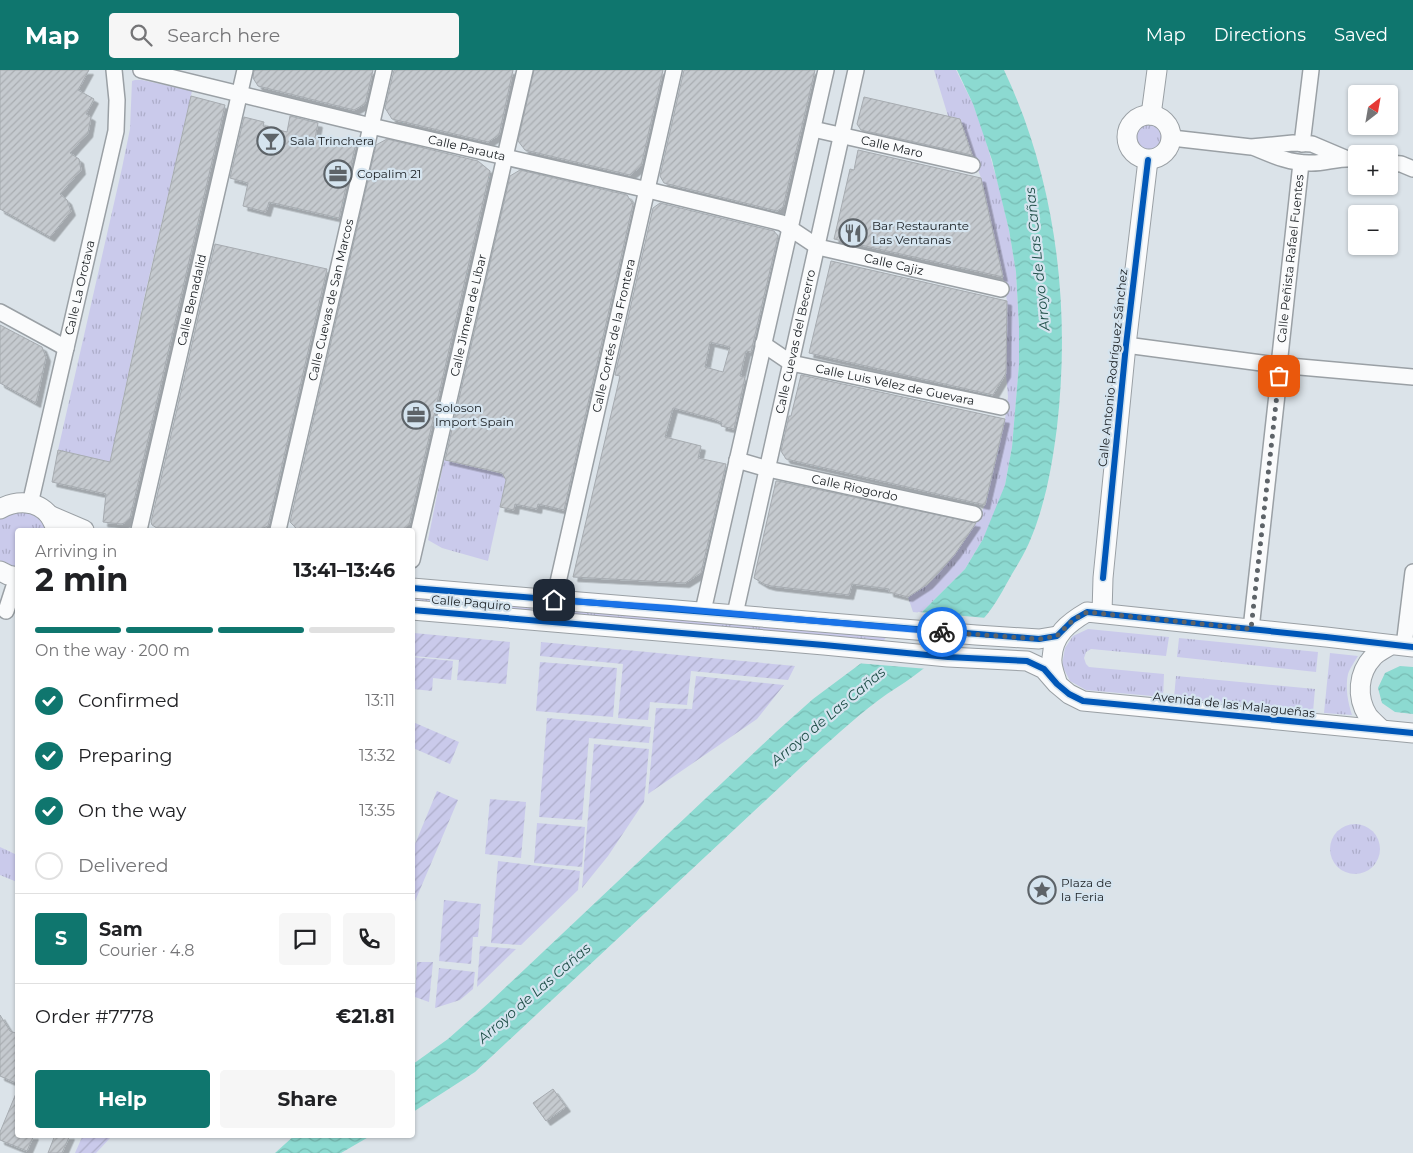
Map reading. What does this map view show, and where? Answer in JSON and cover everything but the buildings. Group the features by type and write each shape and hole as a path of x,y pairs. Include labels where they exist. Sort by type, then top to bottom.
{"main road":[{"path":"1152,115 1157,70"},
{"path":"1152,115 1159,117 1165,122 1171,130 1172,138 1167,152 1156,159 1148,160 1138,157 1132,152 1126,136 1128,128 1136,118 1152,115"},
{"name":"Calle Antonio Rodríguez Sánchez","path":"1102,613 1104,568 1126,345 1148,160"},
{"path":"3,504 20,502 30,504 40,508 53,522 76,528"},
{"path":"0,571 15,577"},
{"name":"Calle Paquiro","path":"415,588 976,635 1040,639 1057,636"},
{"name":"Calle Paquiro","path":"415,610 948,657 1027,661 1044,669 1057,684"},
{"path":"1057,684 1051,660 1057,636 1073,620 1087,612 1402,646"},
{"path":"1382,730 1369,717 1361,701 1360,684 1364,671 1374,656 1402,646"},
{"name":"Avenida de las Malagueñas","path":"1057,684 1069,694 1083,701 1413,733"}],"street":[{"name":"Calle La Orotava","path":"30,504 116,131 118,100 114,70"},
{"name":"Calle Parauta","path":"141,70 648,190 782,223 790,228"},
{"name":"Calle Benadalid","path":"139,528 245,70"},
{"name":"Calle Cuevas de San Marcos","path":"278,528 384,70"},
{"name":"Calle Jimera de Líbar","path":"415,547 525,70"},
{"name":"Calle Cortés de la Frontera","path":"554,600 674,70"},
{"path":"704,611 826,70"},
{"name":"Calle Cuevas del Becerro","path":"735,614 856,70"},
{"path":"1302,144 1311,70"},
{"name":"Calle Maro","path":"813,129 972,165"},
{"path":"1172,138 1251,147 1293,143 1312,144 1348,158"},
{"path":"1251,147 1291,162 1310,164 1348,159"},
{"name":"Calle Peñista Rafael Fuentes","path":"1251,629 1301,163"},
{"name":"Calle Cajiz","path":"790,228 818,247 1001,289"},
{"path":"0,312 66,348"},
{"name":"Calle Luis Vélez de Guevara","path":"763,344 791,363 1001,407"},
{"path":"1126,345 1279,365 1413,377"},
{"name":"Calle Riogordo","path":"737,460 768,469 974,514"},
{"path":"1402,646 1413,572"},
{"path":"6,611 15,583"}],"green space":[{"path":"934,70 956,70 973,104 984,134 1000,191 1016,272 1019,364 1012,447 1005,485 993,518 965,569 921,613 913,612 908,597 928,584 955,554 976,523 985,505 1005,419 1008,397 1006,373 1007,301 981,178 960,119 948,116"},
{"path":"132,81 192,91 143,303 110,462 58,450 122,168 130,129"},
{"path":"1149,122 1155,123 1163,131 1163,143 1155,151 1149,152 1143,151 1135,143 1134,137 1135,131 1143,123"},
{"path":"444,460 507,475 488,561 442,548 428,540"},
{"path":"22,511 37,518 46,528 15,528 15,568 4,564 0,560 0,519"},
{"path":"415,593 531,604 530,613 415,603"},
{"path":"542,605 888,634 884,641 541,614"},
{"path":"1088,629 1169,637 1166,656 1091,649 1086,652 1084,658 1089,667 1164,674 1163,697 1086,690 1070,681 1062,665 1065,648 1073,636"},
{"path":"415,633 510,642 506,684 457,680 459,660 415,656"},
{"path":"1179,638 1318,652 1316,672 1177,657"},
{"path":"541,642 795,666 788,680 691,671 687,705 650,702 648,720 618,718 623,664 540,656"},
{"path":"1330,653 1358,656 1350,669 1347,679 1347,695 1352,715 1324,713"},
{"path":"415,657 453,661 451,680 433,678 432,691 415,689"},
{"path":"540,662 617,668 613,717 536,711"},
{"path":"696,676 784,685 757,719 648,794 656,708 692,709"},
{"path":"1176,676 1315,689 1313,712 1174,698"},
{"path":"547,718 651,727 649,743 589,738 582,820 539,817"},
{"path":"415,723 459,742 450,764 415,749"},
{"path":"594,744 649,749 644,802 608,856 582,888"},
{"path":"437,791 458,800 415,901 415,844"},
{"path":"490,799 526,802 521,858 485,854"},
{"path":"537,823 585,827 582,867 534,863"},
{"path":"1355,824 1365,826 1373,831 1378,839 1380,849 1378,859 1373,867 1365,872 1355,874 1345,872 1337,867 1332,859 1330,849 1332,839 1337,831 1345,826"},
{"path":"0,847 15,854 15,881 0,875"},
{"path":"498,861 580,871 578,890 521,945 491,943"},
{"path":"444,900 481,904 478,937 473,937 471,964 439,961"},
{"path":"480,946 516,949 477,987"},
{"path":"417,962 433,962 429,1002 415,997"},
{"path":"439,968 475,972 473,989 460,1000 435,1008"},
{"path":"82,1138 110,1138 96,1153 75,1153"}],"water":[{"name":"Arroyo de Las Cañas","path":"957,70 1004,70 1022,112 1036,155 1055,245 1060,290 1062,336 1061,382 1057,427 1044,501 1035,529 1025,551 996,602 978,624 933,662 868,708 814,755 475,1072 415,1111 415,1063 448,1039 491,1001 813,699 860,664 921,613 965,569 983,539 1005,485 1012,447 1019,364 1019,327 1016,272 1009,230 992,160 973,104"},
{"path":"1400,666 1413,667 1413,714 1395,712 1382,703 1378,688 1385,673"},
{"path":"292,1138 367,1138 341,1153 275,1153"}],"pier":[{"path":"918,612 987,618 928,669 856,663"}],"cycle path":[{"path":"1103,578 1126,345 1148,160"},
{"path":"415,588 1039,639 1057,636 1073,620 1087,612 1413,647"},
{"path":"415,610 948,657 1027,661 1044,669 1069,694 1083,701 1413,733"}],"way so far":[{"path":"942,632 1040,639 1057,636 1073,620 1087,612 1251,629 1279,376"}],"place":[{"name":"Sala Trinchera","path":"271,141"},
{"name":"Copalim 21","path":"338,174"},
{"name":"Bar Restaurante Las Ventanas","path":"853,233"},
{"name":"Soloson Import Spain","path":"416,415"},
{"name":"Plaza de la Feria","path":"1042,890"}],"route":[{"path":"554,600 670,608 942,632"}]}
